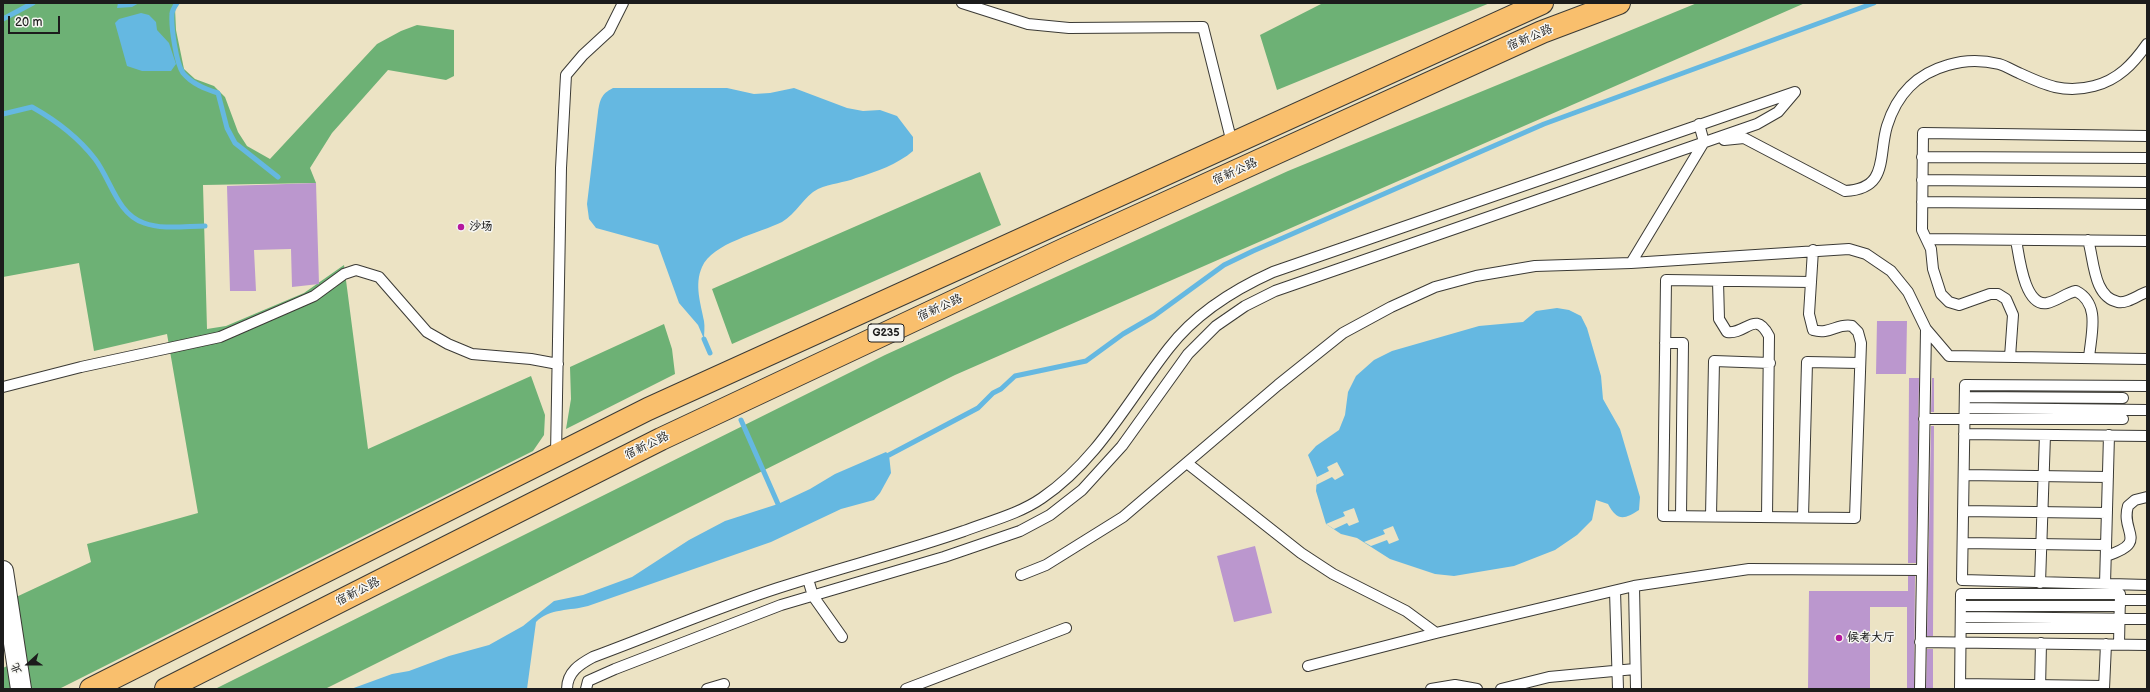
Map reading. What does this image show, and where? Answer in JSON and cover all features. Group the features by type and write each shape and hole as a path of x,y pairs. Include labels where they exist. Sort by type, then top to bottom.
{"highway":[{"name":"G235","path":"91,689 648,409 1542,3"},
{"name":"宿新公路","path":"166,689 668,435 1067,248 1535,35 1619,3"}],"street":[{"path":"3,571 21,689"}],"lane":[{"path":"556,455 561,168 566,75 583,54 609,31 624,3"},
{"path":"962,3 1028,24 1069,28 1203,27 1232,143"},
{"path":"1704,142 1744,138 1846,191 1858,190 1868,187 1875,179 1879,170 1887,126 1899,100 1915,80 1930,72 1948,65 1969,60 2000,64 2061,90 2081,90 2106,83 2126,70 2147,44"},
{"path":"567,689 571,673 580,664 593,657 777,588 939,539 1013,514 1042,498 1069,476 1109,433 1170,346 1205,311 1237,289 1273,272 1795,92 1778,112 1756,124 1275,291 1246,306 1216,326 1188,354 1122,446 1082,490 1050,515 1020,531 944,557 781,605 615,669 588,681 586,689"},
{"path":"1631,263 1704,142 1699,124"},
{"path":"2010,357 2013,315 2006,300 1998,294 1990,294 1959,305 1949,302 1942,294 1937,282 1933,269 1931,249 1922,230 1923,133 2147,136"},
{"path":"1922,157 2147,158"},
{"path":"1922,180 2147,182"},
{"path":"1922,202 2147,204"},
{"path":"1927,240 2147,241"},
{"path":"2016,240 2027,289 2032,297 2041,303 2048,303 2076,291 2084,295 2090,302 2092,311 2089,358"},
{"path":"2088,240 2096,280 2105,295 2118,302 2128,301 2147,292"},
{"path":"1021,575 1046,565 1123,517 1343,333 1391,307 1423,292 1435,287 1476,276 1535,266 1631,263 1813,250 1849,249 1866,254 1891,271 1908,292 1926,329 1949,356 2147,359"},
{"path":"1811,282 1666,280 1663,516 1855,518 1861,343 1858,332 1852,326 1846,325 1822,333 1813,330 1808,314 1811,282 1813,250"},
{"path":"3,387 81,367 220,336 314,296 344,274 356,270 379,277 427,332 448,344 472,354 531,359 558,364"},
{"path":"1718,281 1719,319 1727,332 1735,334 1743,330 1749,324 1756,323 1764,327 1769,336 1770,363 1767,517"},
{"path":"1920,689 1926,329"},
{"path":"1665,343 1683,343 1681,516"},
{"path":"1711,516 1714,361 1770,363"},
{"path":"1803,517 1807,362 1860,363"},
{"path":"2147,386 1965,385 1962,580 2147,585"},
{"path":"2122,435 2124,385"},
{"path":"1965,403 2123,398"},
{"path":"1965,403 2123,414"},
{"path":"1924,419 1964,420 2123,414 2147,410"},
{"path":"1964,434 2147,436"},
{"path":"2040,582 2045,435"},
{"path":"2105,584 2109,435"},
{"path":"1187,463 1301,553 1334,574 1406,612 1436,633"},
{"path":"1964,475 2108,477"},
{"path":"2106,556 2125,550 2133,545 2135,538 2128,516 2128,506 2135,500 2147,497"},
{"path":"1963,512 2107,513"},
{"path":"1963,543 2106,545"},
{"path":"1308,666 1436,633 1634,586 1749,569 1922,570"},
{"path":"808,579 813,596 842,637"},
{"path":"1634,586 1636,689"},
{"path":"1615,590 1618,689"},
{"path":"2106,644 2104,687 1960,686 1961,594 2120,594 2119,644"},
{"path":"2120,603 2147,600"},
{"path":"1961,616 2119,623"},
{"path":"1961,628 2119,623 2147,619"},
{"path":"906,689 1066,628"},
{"path":"1920,642 2147,645"},
{"path":"2040,687 2041,643"},
{"path":"1501,689 1549,677 1636,669"},
{"path":"707,689 724,684"},
{"path":"1431,689 1455,684 1477,689"}],"green space":[{"path":"3,3 177,3 175,8 176,30 184,69 195,79 214,86 225,97 238,132 247,146 270,159 377,44 401,31 417,25 454,30 454,76 446,80 388,70 332,133 310,168 316,183 203,185 207,329 226,326 304,293 344,265 368,449 531,376 545,415 544,435 533,451 59,689 3,689 3,668 23,658 14,598 91,562 87,544 198,513 167,334 94,351 79,263 3,277"},
{"path":"1323,3 1490,3 1277,90 1260,35"},
{"path":"1697,3 1805,3 955,375 325,689 215,689 885,355 1288,171"},
{"path":"980,172 1001,225 732,344 712,289"},
{"path":"664,324 672,349 675,374 566,429 571,399 570,367"}],"water":[{"path":"118,3 139,3 132,7 117,8"},
{"path":"141,13 149,15 156,22 157,30 169,43 176,64 171,71 142,71 127,66 115,23 119,19"},
{"path":"613,88 727,88 754,94 770,93 794,88 847,108 863,111 880,110 897,116 913,137 913,151 894,164 879,170 851,180 828,185 818,189 808,196 787,219 726,245 707,259 702,267 698,288 704,323 704,339 698,325 679,303 658,245 596,228 589,219 587,204 600,101 609,90"},
{"path":"1557,308 1569,310 1581,316 1587,328 1601,376 1603,399 1620,429 1640,497 1639,510 1629,516 1621,517 1611,510 1608,504 1596,500 1592,520 1577,535 1555,550 1514,566 1454,576 1435,574 1390,559 1357,538 1341,534 1326,524 1316,491 1317,477 1308,455 1316,446 1339,430 1345,415 1348,392 1356,376 1374,360 1392,351 1479,326 1523,322 1536,311"},
{"path":"886,452 889,455 891,473 880,493 874,500 841,509 771,542 588,606 554,612 542,617 536,622 527,689 351,689 392,674 409,671 449,656 489,645 523,626 554,601 583,595 632,577 689,540 725,521 778,504 810,489 835,474"}],"pier":[{"path":"1337,462 1344,475 1335,480 1332,477 1316,485 1317,477 1329,471 1327,467"},
{"path":"1354,508 1359,522 1349,526 1347,523 1334,529 1326,524 1345,516 1343,512"},
{"path":"1393,526 1399,540 1389,544 1387,540 1371,546 1364,542 1385,534 1383,530"}],"building":[{"path":"316,183 319,284 292,287 291,249 254,250 256,291 230,291 227,186"},
{"path":"1877,321 1907,321 1906,374 1876,374"},
{"path":"1909,378 1919,378 1916,563 1908,563"},
{"path":"1932,378 1934,378 1934,412 1931,412"},
{"path":"1931,426 1934,426 1933,636 1927,636"},
{"path":"1255,546 1272,613 1234,622 1217,556"},
{"name":"候考大厅","path":"1908,576 1915,576 1914,689 1907,689 1907,607 1870,607 1870,689 1808,689 1809,591 1908,591"},
{"path":"1927,649 1933,649 1933,689 1926,689"}],"waterway":[{"path":"3,19 33,3"},
{"path":"177,3 172,13 172,27 174,45 180,68 190,80 199,86 218,93 227,128 235,143 278,177"},
{"path":"889,455 978,408 993,393 1001,389 1015,376 1086,361 1123,334 1154,316 1224,265 1253,251 1544,124 1874,3"},
{"path":"3,114 32,107 66,130 82,144 95,159 101,167 115,196 127,212 135,219 144,223 159,226 205,226"},
{"path":"704,339 710,353"},
{"path":"741,420 778,504"}],"place":[{"name":"沙场","path":"461,227"},
{"name":"候考大厅","path":"1839,638"}]}
